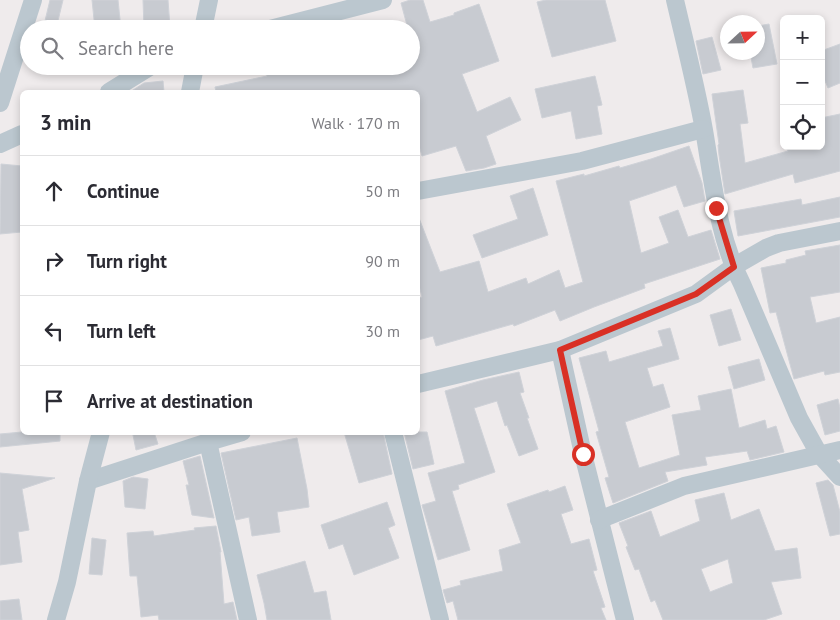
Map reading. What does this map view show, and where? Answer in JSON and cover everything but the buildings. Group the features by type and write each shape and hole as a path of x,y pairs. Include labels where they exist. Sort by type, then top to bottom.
{"street":[{"path":"27,20 33,0"},
{"path":"205,20 209,0"},
{"path":"305,20 383,0"},
{"path":"675,0 703,129 716,208 734,267 799,418 819,454 840,477"},
{"path":"0,103 20,41"},
{"path":"112,90 136,75"},
{"path":"190,90 193,75"},
{"path":"420,191 582,161 703,129"},
{"path":"0,144 20,135"},
{"path":"420,384 560,350 696,294 734,267 766,248 779,243 840,231"},
{"path":"560,350 583,454 625,620"},
{"path":"56,620 67,582 88,482 100,435"},
{"path":"88,482 232,435"},
{"path":"394,435 440,620"},
{"path":"208,442 248,620"},
{"path":"599,520 684,486 840,450"}],"route":[{"path":"583,454 560,350 696,294 734,267 716,208"}]}
